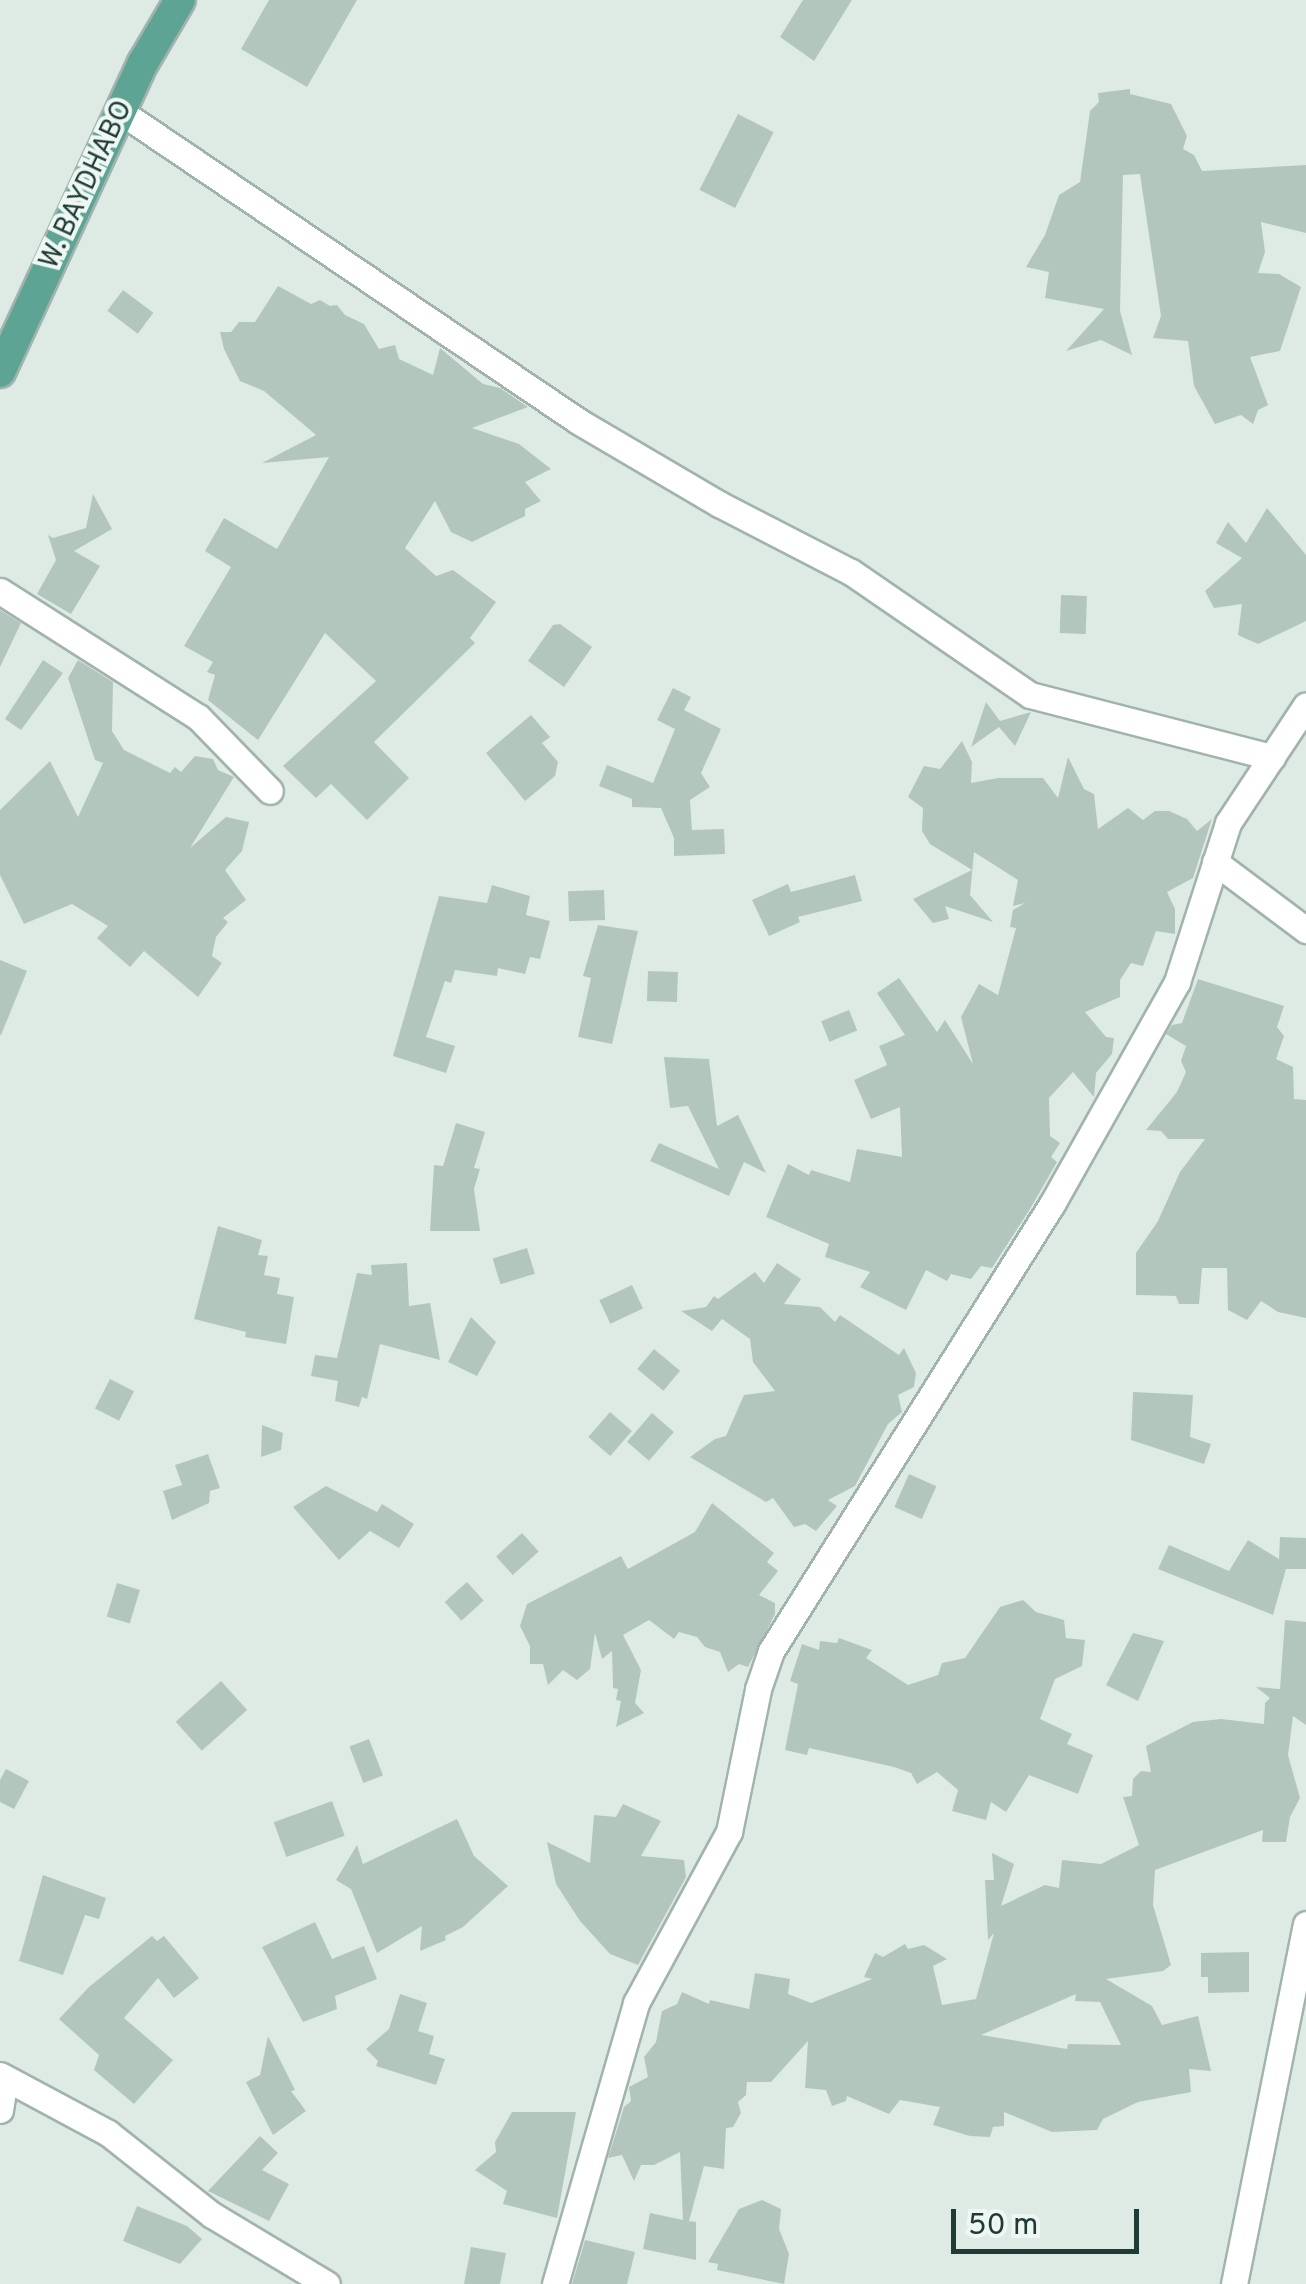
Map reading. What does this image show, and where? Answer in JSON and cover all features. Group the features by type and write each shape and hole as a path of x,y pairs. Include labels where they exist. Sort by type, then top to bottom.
{"main road":[{"name":"W. BAYDHABO","path":"0,372 120,112 180,0"}],"street":[{"path":"120,112 578,421 719,504 851,572 1030,694 1272,757"},
{"path":"0,592 198,716 270,791"},
{"path":"554,2284 636,2003 729,1832 758,1689 771,1651 1052,1204 1177,982 1228,823 1306,705"},
{"path":"1216,862 1306,930"},
{"path":"1234,2284 1306,1924"},
{"path":"0,2110 3,2077 108,2133 212,2214 326,2284"}],"building":[{"path":"269,0 357,0 307,87 241,49"},
{"path":"803,0 852,0 814,61 780,37"},
{"path":"1130,89 1130,94 1171,104 1187,136 1183,149 1194,155 1202,171 1306,165 1306,233 1261,222 1265,252 1258,273 1279,274 1301,287 1280,351 1250,357 1268,405 1258,410 1253,424 1241,415 1215,424 1194,386 1188,341 1153,338 1161,316 1140,174 1123,175 1120,311 1132,355 1101,340 1066,351 1104,309 1045,298 1049,272 1026,267 1045,235 1059,195 1080,182 1090,111 1099,102 1098,93"},
{"path":"738,114 774,132 735,208 699,190"},
{"path":"278,286 311,304 320,300 337,305 345,315 364,324 379,349 395,345 399,359 433,375 440,348 483,384 500,388 528,407 472,428 519,444 551,469 525,482 541,501 525,509 525,516 472,542 451,532 435,501 405,548 436,576 453,570 496,602 470,638 475,643 374,742 409,778 367,820 331,784 316,798 283,766 376,681 325,633 258,740 208,700 215,675 207,672 213,662 184,646 231,567 205,551 224,518 277,549 329,457 262,463 316,435 264,391 240,381 224,349 220,332 231,332 239,322 255,322"},
{"path":"123,290 153,313 138,334 107,311"},
{"path":"93,494 112,529 74,551 100,566 71,614 37,594 56,560 48,535 53,538 86,528"},
{"path":"1267,508 1306,555 1306,621 1258,644 1238,635 1242,604 1214,608 1205,591 1242,558 1216,543 1228,522 1246,543"},
{"path":"1061,595 1087,596 1086,634 1060,633"},
{"path":"0,610 21,623 0,667"},
{"path":"560,624 592,647 564,687 528,661 553,625"},
{"path":"43,660 63,673 21,730 5,719"},
{"path":"78,660 113,682 112,731 124,750 170,773 175,767 181,772 195,756 213,759 218,770 234,777 190,848 226,817 249,822 242,851 225,870 246,900 223,918 228,922 216,937 212,956 222,963 198,997 144,951 130,967 97,938 108,926 72,904 24,924 0,875 0,810 50,761 78,817 103,763 95,760 68,678"},
{"path":"673,688 691,697 684,710 721,729 701,773 710,787 690,800 692,830 724,829 725,854 674,856 674,838 661,808 632,807 632,799 599,786 607,765 653,783 675,729 657,720"},
{"path":"986,702 1000,721 1031,712 1015,746 999,727 971,747"},
{"path":"531,715 550,737 542,743 558,762 555,776 525,801 486,753"},
{"path":"962,741 972,762 971,783 998,778 1043,778 1058,798 1068,757 1084,789 1094,794 1098,829 1128,808 1143,820 1155,811 1169,811 1187,819 1197,831 1212,819 1193,878 1167,892 1175,909 1175,934 1156,931 1143,966 1131,963 1120,980 1120,997 1085,1012 1106,1037 1114,1038 1112,1054 1096,1073 1094,1097 1073,1072 1049,1098 1050,1136 1060,1143 1051,1157 1057,1162 1030,1209 992,1268 981,1266 971,1279 951,1274 947,1281 926,1270 906,1310 860,1287 870,1272 825,1257 829,1244 766,1217 788,1164 809,1175 811,1170 850,1182 857,1149 902,1157 900,1107 871,1119 854,1080 887,1065 879,1046 905,1035 877,993 899,978 937,1032 945,1020 973,1064 961,1017 979,984 998,995 1016,928 1010,927 1013,910 1025,903 1013,906 1018,880 974,852 970,895 993,922 945,906 949,919 933,923 913,899 972,870 930,844 922,831 923,808 908,797 924,766 940,769"},
{"path":"855,875 862,901 798,917 800,922 769,936 752,900 788,884 791,892"},
{"path":"492,885 530,896 526,915 550,921 540,959 530,957 525,974 498,968 497,976 455,970 451,983 445,981 426,1037 455,1046 446,1073 393,1056 439,896 487,903"},
{"path":"604,890 605,920 569,921 568,891"},
{"path":"598,925 638,931 612,1044 578,1037 591,978 583,976"},
{"path":"0,960 27,971 1,1035 0,1035"},
{"path":"648,971 678,972 677,1002 647,1001"},
{"path":"1198,979 1284,1006 1277,1027 1284,1036 1276,1059 1293,1067 1294,1099 1306,1100 1306,1318 1278,1312 1261,1301 1247,1320 1228,1310 1227,1268 1202,1268 1199,1304 1179,1304 1176,1296 1136,1295 1136,1253 1158,1221 1180,1172 1205,1139 1168,1139 1161,1131 1146,1130 1177,1092 1186,1072 1181,1061 1186,1046 1166,1034 1172,1025 1182,1023"},
{"path":"849,1010 857,1030 829,1042 821,1021"},
{"path":"664,1057 709,1059 717,1126 738,1115 766,1173 744,1162 729,1196 650,1161 659,1143 719,1169 688,1106 670,1108"},
{"path":"456,1123 485,1132 474,1168 480,1169 474,1189 480,1231 430,1231 434,1165 443,1166"},
{"path":"218,1226 262,1240 258,1255 268,1256 264,1275 280,1278 277,1294 294,1297 286,1344 245,1337 246,1332 194,1319"},
{"path":"527,1248 535,1274 500,1284 493,1259"},
{"path":"407,1263 409,1306 430,1303 440,1360 380,1344 367,1399 362,1397 359,1407 335,1401 338,1381 311,1376 315,1355 337,1358 357,1273 372,1275 371,1265"},
{"path":"777,1263 801,1279 784,1304 820,1307 835,1322 840,1315 899,1355 904,1348 916,1373 914,1387 898,1395 902,1412 888,1424 855,1486 828,1500 837,1506 816,1531 805,1524 794,1527 773,1498 766,1502 690,1457 726,1436 744,1395 775,1391 753,1362 750,1339 722,1319 712,1331 681,1311 706,1307 714,1296 718,1299 755,1272 764,1283"},
{"path":"632,1285 643,1309 610,1324 599,1300"},
{"path":"471,1317 496,1342 477,1376 448,1362"},
{"path":"654,1349 680,1371 663,1391 637,1369"},
{"path":"110,1379 134,1391 119,1421 95,1408"},
{"path":"1133,1392 1193,1395 1190,1437 1211,1444 1204,1464 1131,1440"},
{"path":"610,1412 632,1431 610,1456 588,1437"},
{"path":"652,1413 674,1432 649,1461 627,1442"},
{"path":"262,1425 283,1433 281,1450 261,1457"},
{"path":"208,1454 220,1488 210,1491 209,1503 172,1520 163,1491 182,1485 175,1465"},
{"path":"909,1474 936,1486 922,1519 894,1507"},
{"path":"326,1486 377,1512 382,1504 414,1524 399,1548 370,1531 339,1560 293,1507"},
{"path":"712,1503 774,1553 767,1562 778,1571 759,1595 775,1603 775,1614 748,1667 739,1664 728,1672 720,1652 705,1647 697,1637 679,1632 674,1639 649,1620 623,1635 641,1670 635,1703 644,1713 616,1727 621,1701 616,1700 618,1689 613,1688 612,1651 602,1659 595,1633 590,1669 577,1680 563,1670 548,1685 543,1664 530,1664 530,1646 520,1626 527,1604 621,1556 628,1569 695,1532"},
{"path":"522,1533 539,1552 513,1575 496,1556"},
{"path":"1280,1537 1306,1538 1306,1569 1286,1569 1273,1615 1158,1569 1169,1545 1229,1571 1248,1540 1279,1559"},
{"path":"467,1582 484,1601 461,1621 445,1602"},
{"path":"117,1583 140,1590 130,1623 107,1616"},
{"path":"1023,1600 1036,1612 1064,1620 1066,1638 1085,1640 1082,1666 1055,1679 1040,1719 1072,1734 1067,1744 1093,1755 1078,1794 1029,1775 1006,1812 991,1802 986,1820 952,1811 958,1790 937,1772 917,1784 911,1773 894,1767 809,1748 807,1755 785,1750 798,1684 790,1681 802,1644 819,1650 820,1641 837,1643 839,1638 872,1650 866,1658 908,1685 938,1675 942,1663 965,1658 1000,1607"},
{"path":"1285,1620 1306,1622 1306,1725 1293,1716 1288,1755 1300,1798 1290,1817 1286,1842 1262,1842 1263,1830 1155,1870 1153,1905 1171,1965 1163,1971 1106,1979 1152,2006 1162,2025 1198,2016 1211,2071 1189,2069 1191,2092 1138,2102 1103,2119 1097,2130 1052,2132 1004,2112 1004,2126 993,2127 990,2137 970,2136 933,2125 940,2107 900,2100 889,2114 847,2096 846,2101 832,2106 826,2090 805,2088 808,2041 771,2082 747,2082 746,2095 738,2102 741,2113 733,2127 726,2128 724,2169 704,2166 689,2221 696,2222 696,2260 643,2249 650,2213 683,2220 680,2152 654,2165 641,2165 634,2181 622,2155 608,2158 624,2107 631,2101 629,2087 648,2077 644,2057 656,2042 662,2011 677,2004 682,1992 709,2004 710,2000 749,2009 755,1973 790,1979 788,1994 811,2003 872,1979 864,1977 875,1953 883,1957 905,1944 908,1949 924,1945 947,1959 933,1966 942,2005 976,1999 994,1933 988,1940 985,1880 994,1880 992,1853 1014,1864 1001,1906 1045,1885 1059,1888 1062,1860 1101,1864 1139,1845 1123,1797 1132,1796 1133,1779 1141,1771 1151,1772 1146,1746 1193,1722 1221,1719 1264,1724 1265,1703 1270,1698 1256,1687 1280,1689","holes":["1076,1994 1075,2001 1100,2002 1121,2045 1068,2044 1067,2049 981,2035"]},
{"path":"1133,1633 1164,1641 1138,1701 1106,1685"},
{"path":"221,1681 247,1710 202,1751 176,1722"},
{"path":"369,1739 383,1775 363,1783 349,1747"},
{"path":"6,1769 29,1781 14,1809 0,1802 0,1780"},
{"path":"332,1801 345,1836 286,1857 274,1822"},
{"path":"623,1804 661,1821 641,1856 684,1860 686,1877 638,1965 610,1954 580,1921 556,1884 547,1842 590,1863 594,1815 616,1817"},
{"path":"457,1819 474,1856 508,1886 463,1927 445,1936 446,1940 420,1951 422,1926 377,1953 351,1889 336,1880 357,1845 363,1864"},
{"path":"43,1875 106,1898 99,1919 85,1915 63,1975 19,1961"},
{"path":"315,1922 332,1959 364,1946 377,1979 335,1996 337,2009 303,2022 262,1947"},
{"path":"152,1936 157,1941 164,1936 199,1978 174,1998 158,1978 124,2018 173,2060 134,2104 94,2070 99,2055 59,2019 89,1987"},
{"path":"1249,1952 1249,1992 1208,1993 1208,1977 1201,1977 1201,1953"},
{"path":"400,1994 427,2003 418,2031 434,2036 429,2054 445,2059 436,2085 376,2066 378,2061 366,2049 389,2029"},
{"path":"268,2036 295,2090 291,2091 306,2111 273,2135 246,2082 260,2075"},
{"path":"512,2112 576,2112 557,2218 503,2204 507,2191 475,2170 496,2152 495,2142"},
{"path":"260,2136 278,2153 262,2170 289,2184 269,2221 208,2191"},
{"path":"762,2200 781,2209 779,2229 789,2254 784,2284 717,2270 718,2264 708,2262 739,2209"},
{"path":"137,2206 187,2226 202,2239 180,2264 123,2241"},
{"path":"585,2240 635,2252 627,2284 572,2284"},
{"path":"471,2247 506,2253 500,2284 464,2284"}]}
